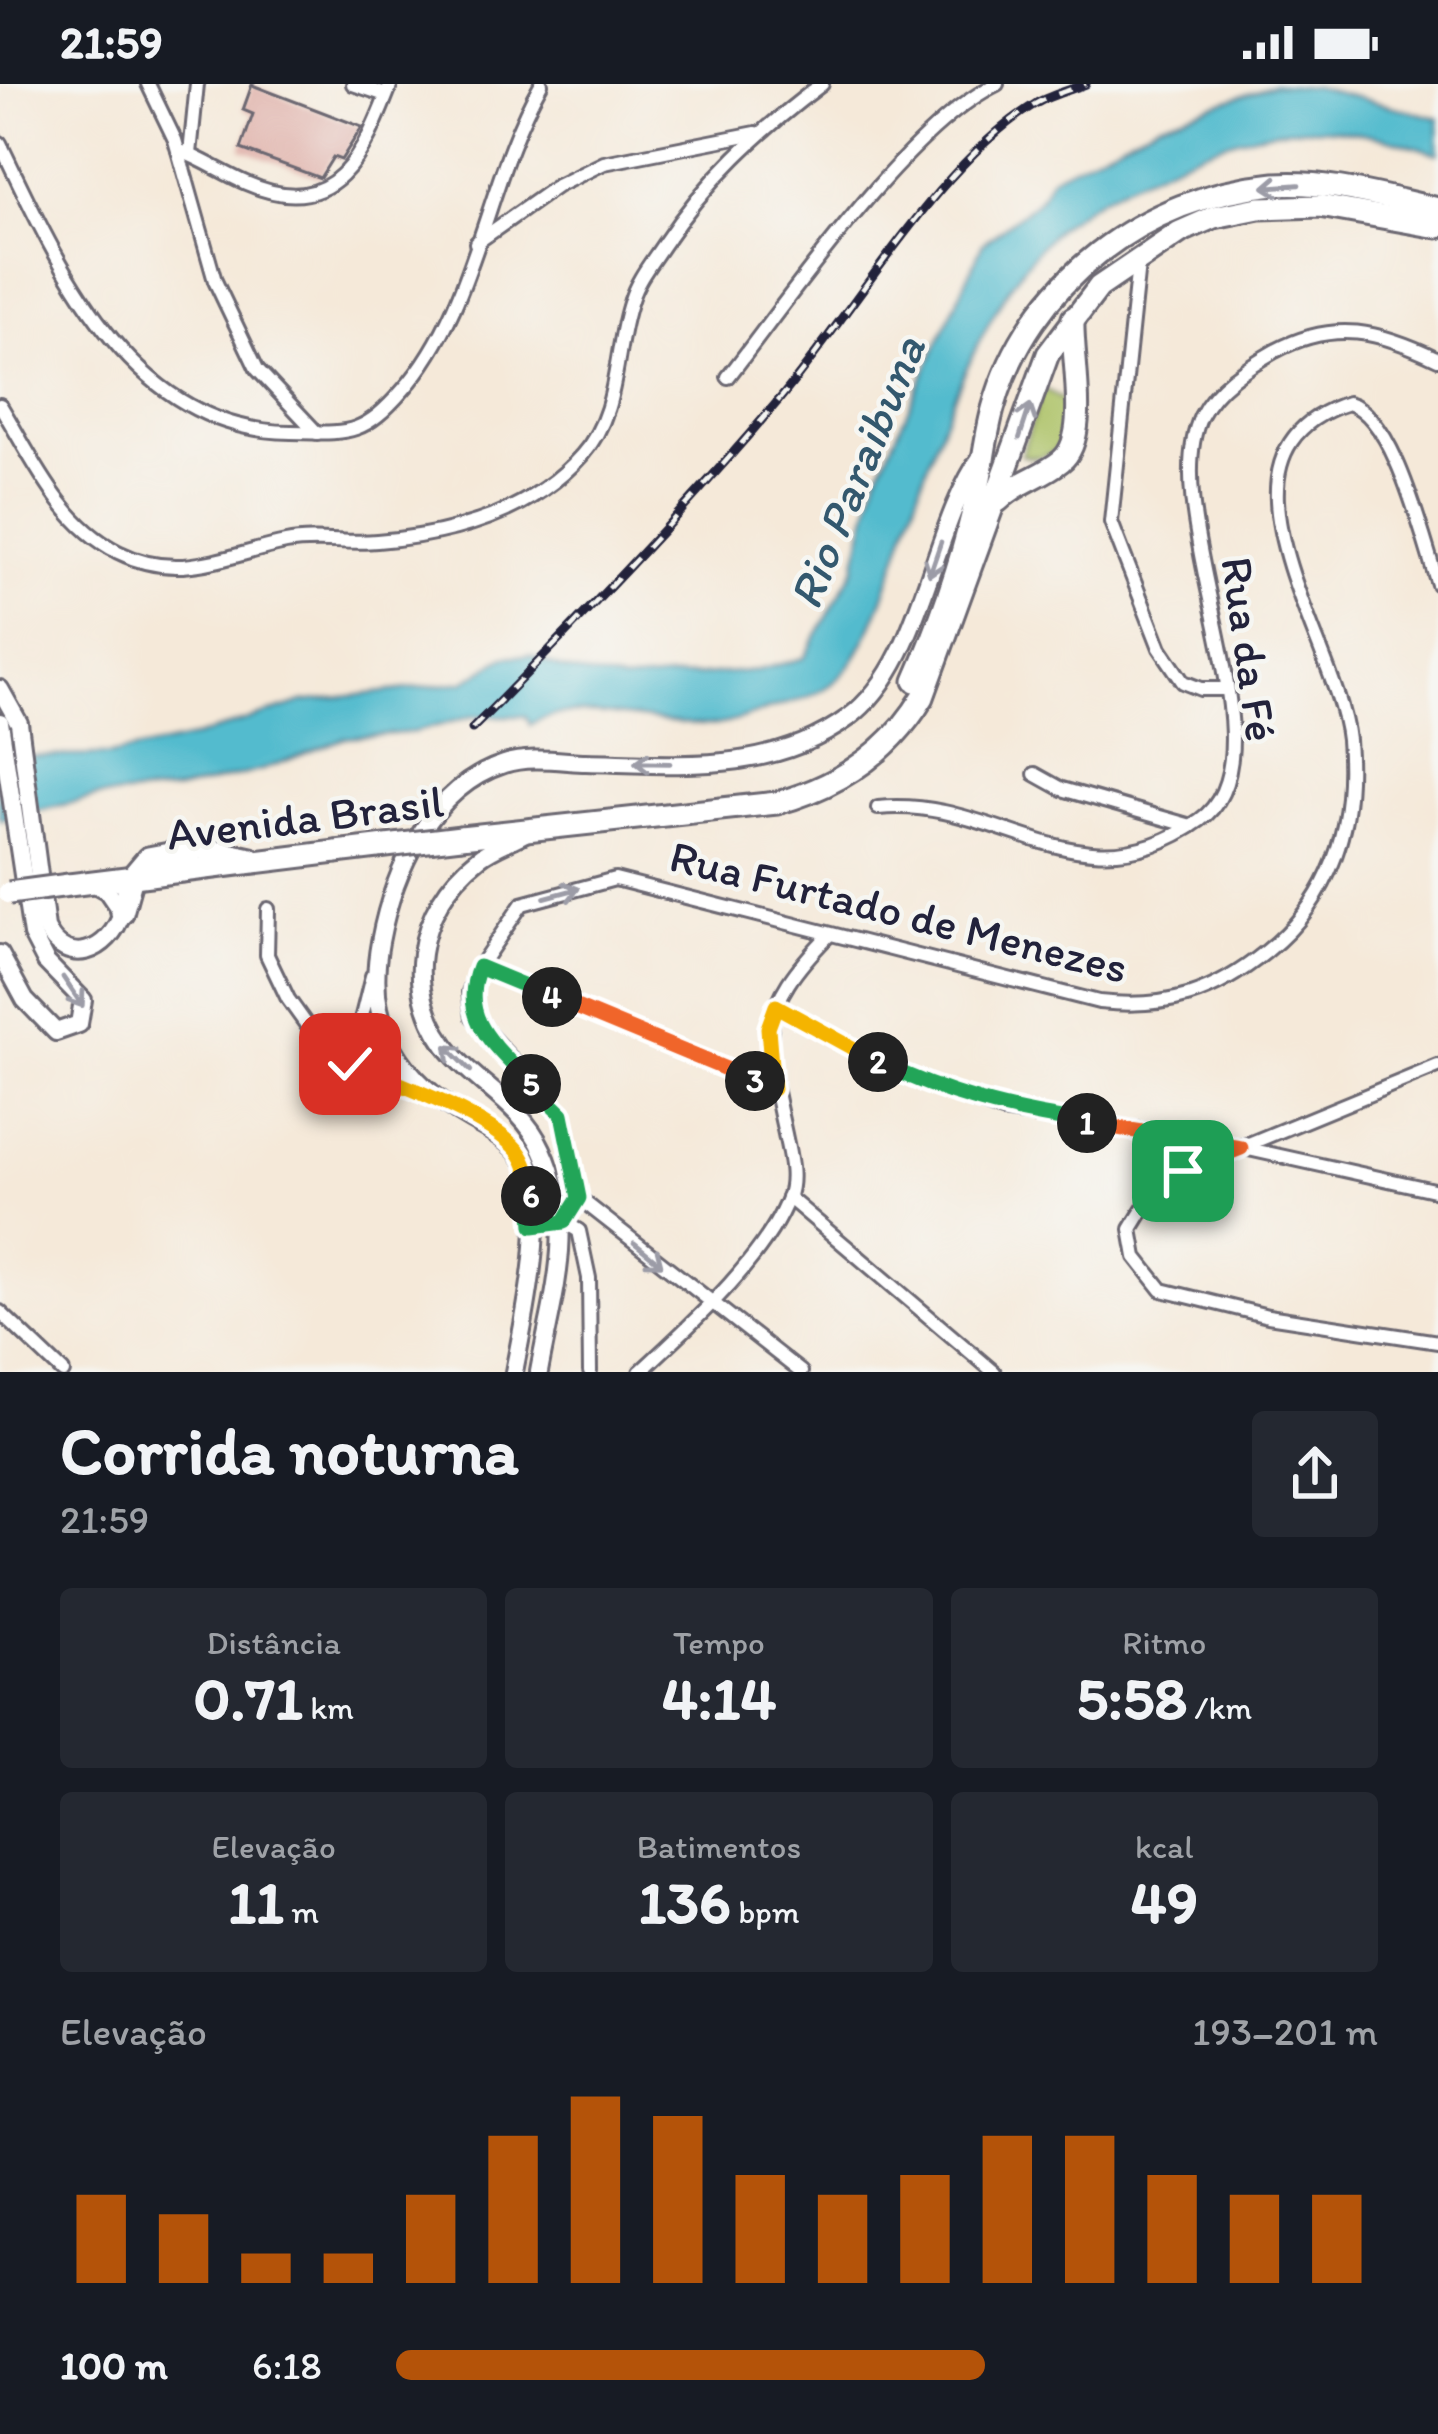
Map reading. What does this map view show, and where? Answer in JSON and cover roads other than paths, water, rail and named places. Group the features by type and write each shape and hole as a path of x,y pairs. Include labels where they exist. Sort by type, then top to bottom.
{"highway":[{"path":"948,615 993,408 1029,328 1074,271 1129,231 1171,210 1275,184 1311,185 1438,208"},
{"path":"948,615 998,501 1038,380 1059,334 1139,256 1214,218 1259,208 1320,206 1438,227"},
{"path":"998,501 1075,445 1080,428 1073,394 1073,317"},
{"path":"1048,469 1011,462 995,442 993,408 1015,384 1038,380 1073,394"},
{"name":"Avenida Brasil","path":"4,893 132,877 148,858 177,850 222,850 258,861 777,803 817,792 850,774 882,745 886,726 948,615"},
{"path":"122,914 132,877"}],"main road":[{"path":"514,1372 533,1226 528,1170 518,1151 428,1095 396,1057 380,1022 379,945 403,864 435,814 473,780 505,764 745,761 784,753 852,716 901,645 947,521 984,454"},
{"path":"0,689 46,928 62,949 81,953 100,946 114,932 122,914"},
{"path":"528,831 482,855 453,883 433,915 421,951 419,997 431,1029 458,1060 516,1110 541,1146 564,1222 564,1257 539,1372"},
{"path":"0,954 49,1029 65,1032 79,1024 83,1000 35,944 28,847"},
{"name":"Avenida Brasil","path":"80,883 107,891 122,914"},
{"path":"533,1226 564,1222"},
{"path":"526,1301 544,1320 547,1337"}],"street":[{"path":"148,84 184,152 215,281 257,369 317,433"},
{"path":"184,152 197,84"},
{"path":"184,152 265,190 306,193 353,169 388,90 353,84"},
{"path":"0,142 54,257 103,330 157,386 221,423 335,436 358,430 403,390 446,321 542,84"},
{"path":"0,405 58,502 94,539 124,555 169,568 193,569 289,542 377,541 459,528 494,516 560,478 586,451 614,390 635,288 701,188 756,133 822,84"},
{"path":"728,376 864,205 916,148 997,84"},
{"path":"475,244 557,186 604,163 756,133"},
{"path":"1139,256 1111,522 1151,628 1183,682 1201,689 1224,688"},
{"name":"Rua da Fé","path":"878,808 919,805 1078,853 1106,856 1135,850 1206,816 1228,781 1232,730 1190,485 1200,418 1215,396 1263,358 1330,329 1376,332 1438,359"},
{"name":"Rua Furtado de Menezes","path":"479,967 522,904 615,879 828,936 850,934 1100,1002 1148,1007 1192,999 1230,980 1292,931 1320,896 1348,807 1348,736 1279,528 1286,447 1316,413 1348,404 1376,419 1401,475 1438,584"},
{"path":"1035,774 1062,789 1191,826"},
{"path":"268,909 267,955 288,999 332,1056 428,1095"},
{"path":"640,1372 713,1304 788,1197 792,1168 773,1089 768,1028 788,976 828,936"},
{"path":"350,1064 379,945"},
{"path":"773,1089 479,967 469,992 473,1017 562,1114 579,1198 801,1372"},
{"path":"776,1006 950,1096 1002,1111 1241,1148 1438,1191"},
{"path":"1438,1066 1183,1171 1156,1188 1131,1228 1136,1257 1162,1290 1268,1316 1438,1342"},
{"path":"788,1197 994,1372"},
{"path":"579,1198 564,1222 579,1231 590,1278 590,1372"},
{"path":"0,1312 63,1372"}],"water":[{"name":"Rio Paraibuna","path":"1274,85 1315,87 1438,118 1438,154 1333,129 1270,132 1167,166 1101,198 1064,223 1038,249 990,321 950,407 872,626 852,662 827,687 794,702 715,725 593,713 547,717 530,725 526,716 473,716 415,732 345,738 262,770 178,791 96,797 0,820 0,757 110,755 189,739 303,702 464,682 505,657 530,655 565,670 623,682 759,670 804,658 854,569 876,480 983,243 1039,200 1051,177 1161,122"}],"railway":[{"path":"472,729 628,568 778,401 964,163 1035,104 1086,84"}]}
